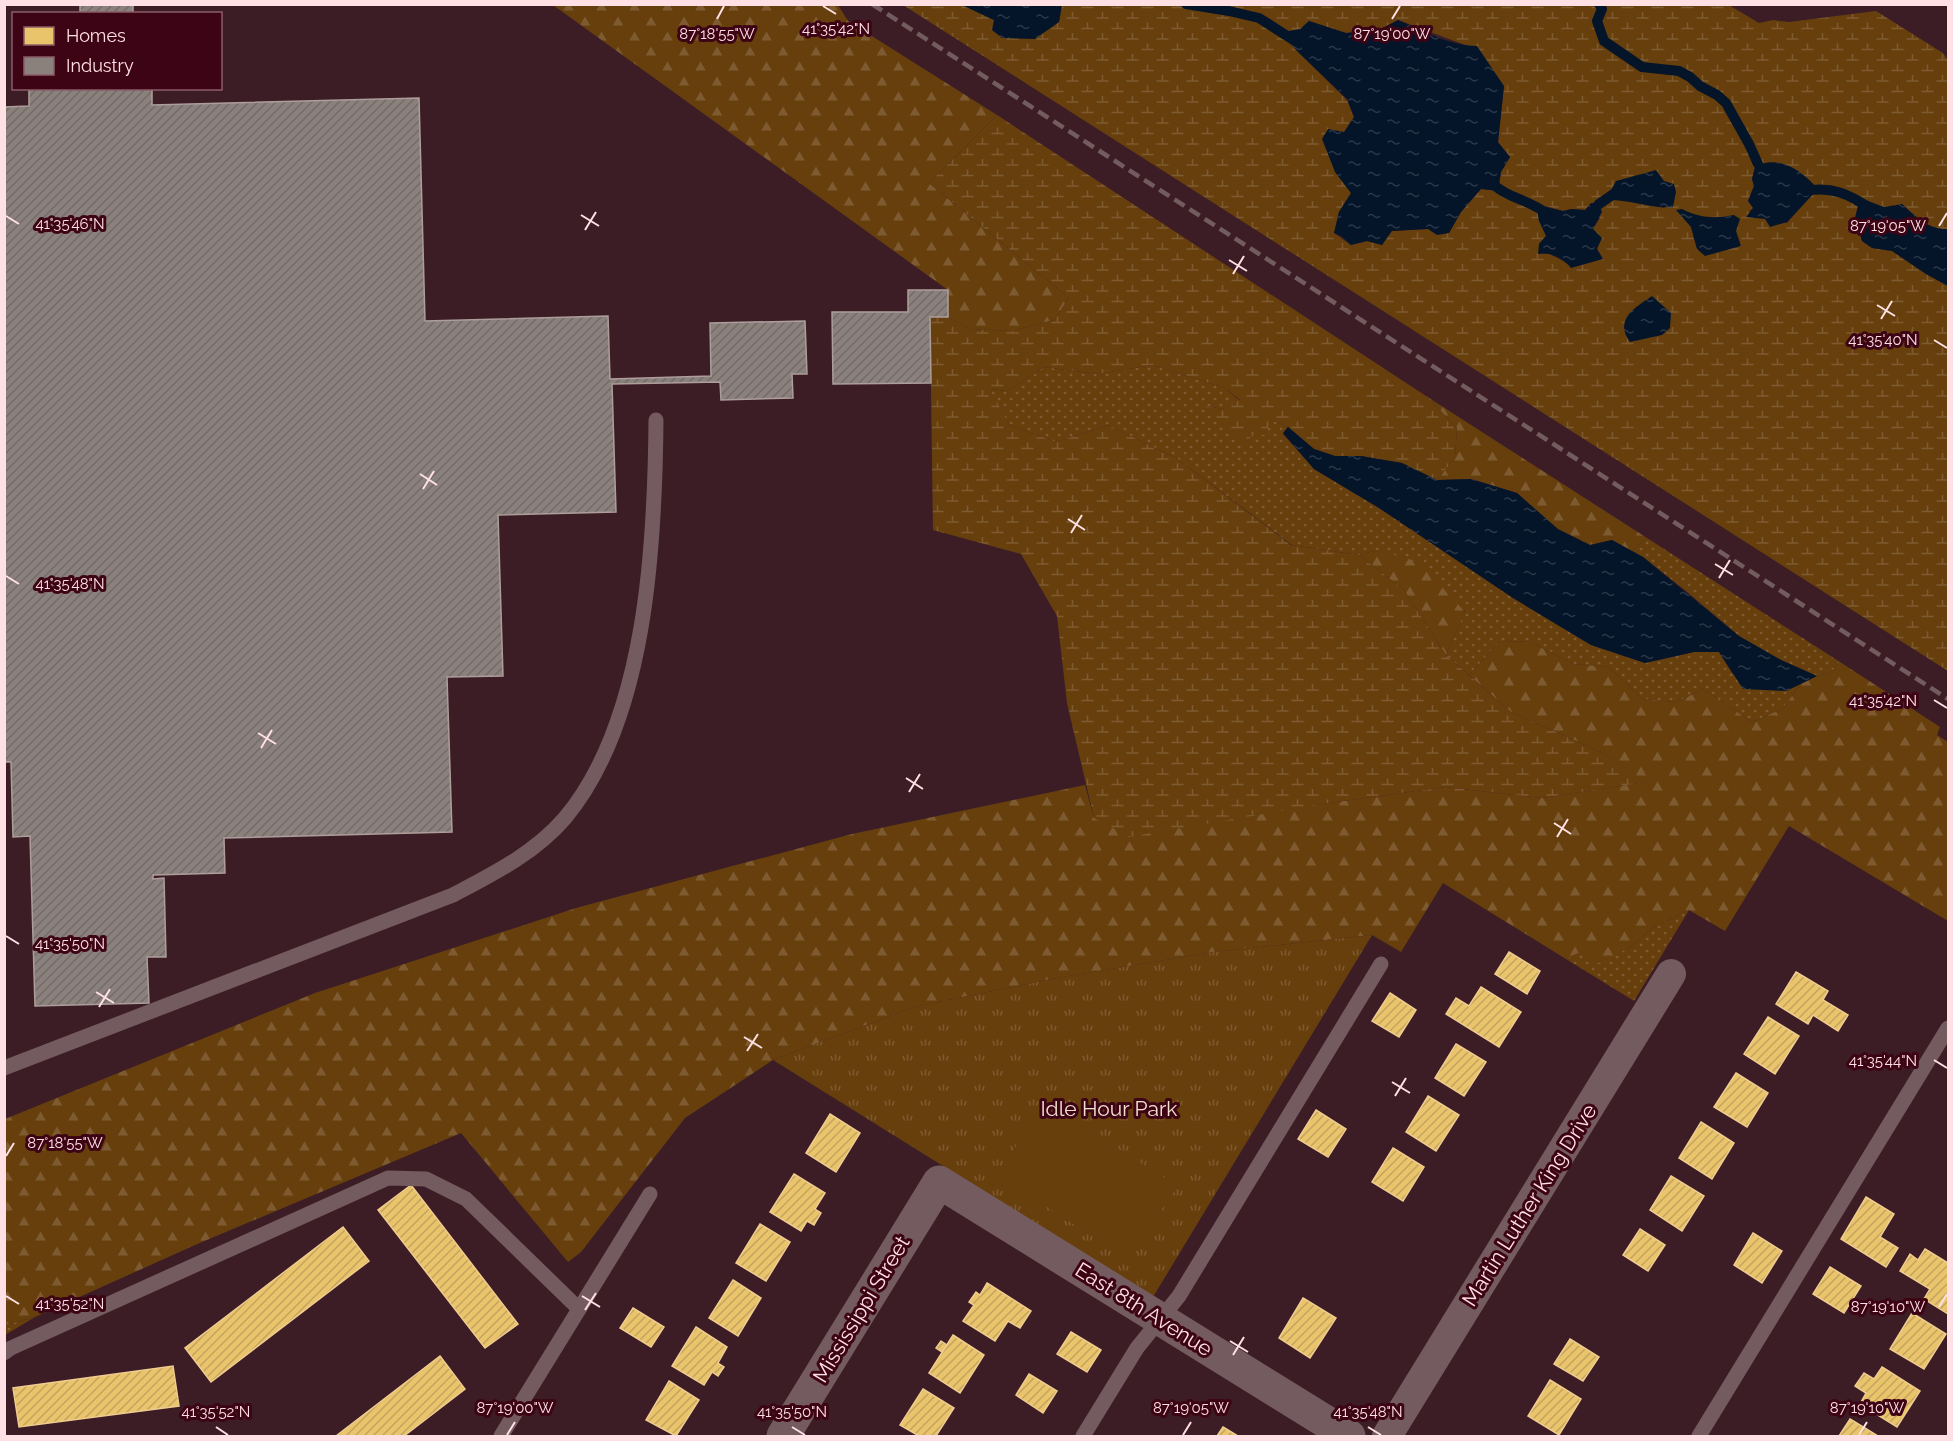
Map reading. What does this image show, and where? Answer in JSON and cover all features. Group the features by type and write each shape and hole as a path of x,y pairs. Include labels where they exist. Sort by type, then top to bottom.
{"street":[{"name":"Martin Luther King Drive","path":"1387,1437 1671,974"},
{"name":"East 8th Avenue","path":"939,1182 1349,1437"},
{"name":"Mississippi Street","path":"783,1437 939,1182"}],"lane":[{"path":"4,1068 453,895 501,870 535,847 564,819 585,792 603,756 624,704 648,576 655,496 656,420"},
{"path":"1083,1437 1137,1348 1179,1296 1381,964"},
{"path":"1699,1437 1948,1028"},
{"path":"4,1353 388,1178 426,1179 466,1199 579,1309"},
{"path":"501,1437 650,1194"}],"green space":[{"path":"1062,4 1727,4 1759,23 1773,20 1789,22 1876,11 1943,53 1948,60 1948,229 1928,225 1902,204 1884,208 1860,198 1855,218 1862,241 1872,248 1892,251 1948,286 1948,671 903,5 962,5 994,20 1059,22","holes":["1398,20 1468,46 1504,86 1498,143 1510,157 1501,172 1498,190 1481,189 1461,212 1449,233 1428,229 1391,231 1382,245 1367,241 1351,245 1334,233 1339,212 1351,193 1335,172 1344,133 1354,117 1347,100 1296,50 1284,33 1300,30 1309,21 1346,33 1379,30","1753,152 1761,165 1817,189 1787,223 1757,217 1749,211 1754,208 1748,201 1754,186 1752,179 1755,167 1751,160","1676,192 1664,208 1619,199 1607,200","1546,206 1563,211 1585,210 1600,218 1593,229 1597,249 1603,259 1567,263 1548,253 1539,254 1539,244 1546,236","1677,210 1704,218 1734,215 1740,246 1727,249 1697,249 1691,227"]},
{"path":"553,5 838,5 848,21 997,115 929,183 1069,298 1054,320 1011,331 970,329 948,317 948,290"},
{"path":"997,115 1426,396 1457,428 1455,458 1437,480 1402,463 1361,456 1335,456 1314,449 1288,427 1272,420 1264,435 1254,435 1244,443 1222,427 1206,406 1223,409 1240,400 1225,388 1152,365 1099,374 1044,367 1008,391 990,389 1009,425 1056,442 1108,425 1178,459 1291,545 1359,555 1404,590 1446,655 1511,712 1603,753 1646,782 1542,798 1445,787 1322,804 1129,837 1094,818 1067,703 1057,616 1021,554 933,530 930,317 948,317 970,329 1011,331 1054,320 1069,298 929,183"},
{"path":"1152,365 1225,388 1240,401 1223,409 1207,406 1244,443 1272,420 1288,427 1283,434 1314,469 1379,508 1513,598 1591,645 1645,663 1694,652 1719,652 1732,673 1786,691 1801,684 1782,709 1752,722 1703,689 1677,702 1642,699 1609,667 1574,664 1530,642 1500,641 1469,675 1446,655 1465,611 1377,550 1359,555 1292,545 1178,459 1108,425 1056,442 1009,425 989,389 1008,391 1044,367 1099,374"},
{"path":"1426,396 1647,538 1632,551 1612,540 1590,545 1557,529 1517,493 1471,479 1437,480 1455,458 1457,428"},
{"path":"1647,538 1840,662 1830,673 1817,676 1781,660 1739,636 1686,591 1632,551"},
{"path":"1377,550 1419,562 1465,612 1446,655 1404,590 1359,555"},
{"path":"1500,641 1530,642 1574,664 1609,667 1642,699 1677,702 1703,689 1752,722 1782,709 1801,684 1817,676 1830,673 1840,662 1940,727 1937,735 1948,742 1948,921 1789,826 1725,931 1689,910 1652,928 1629,948 1599,963 1580,952 1566,959 1443,883 1401,952 1372,935 1213,952 1051,979 914,1007 773,1060 685,1118 581,1252 568,1262 461,1133 195,1245 35,1317 5,1325 5,1119 315,993 576,908 852,834 1085,785 1094,818 1322,804 1445,787 1542,798 1645,782 1603,753 1511,712 1469,675"},
{"path":"1689,910 1634,1001 1566,959 1579,952 1629,948 1652,928"},
{"name":"Idle Hour Park","path":"1372,935 1153,1297 773,1060 914,1007 1051,979 1213,952"},
{"path":"1044,1103 1178,1186 1128,1259 997,1175"},
{"path":"35,1317 5,1335 5,1325"}],"water":[{"path":"1062,4 1059,22 1035,39 1002,38 992,30 994,20 962,5"},
{"path":"1398,20 1446,40 1477,46 1504,86 1498,142 1510,157 1501,172 1498,191 1481,189 1461,212 1449,233 1437,235 1428,229 1392,231 1382,245 1367,241 1351,245 1334,233 1339,212 1351,193 1335,172 1322,139 1328,129 1344,132 1354,117 1347,99 1296,50 1283,32 1300,29 1309,21 1346,33 1379,30"},
{"path":"1753,151 1761,164 1769,162 1785,164 1806,177 1818,189 1787,222 1770,227 1765,219 1746,217 1753,208 1748,201 1754,186 1752,179 1755,167 1751,158"},
{"path":"1656,170 1664,181 1674,184 1676,192 1673,207 1606,200 1616,181"},
{"path":"1860,198 1884,207 1902,204 1929,225 1948,229 1948,286 1892,251 1872,248 1862,241 1855,218"},
{"path":"1591,203 1599,204 1602,212 1593,229 1602,238 1597,249 1603,259 1571,268 1556,256 1538,254 1539,244 1546,236 1539,221 1536,205 1563,211 1585,210"},
{"path":"1682,209 1708,217 1734,215 1740,219 1736,231 1741,246 1705,256 1697,249 1691,227 1676,210"},
{"path":"1652,296 1671,313 1670,328 1662,335 1630,342 1624,327 1625,321 1633,310"},
{"path":"1288,427 1314,449 1335,456 1361,456 1402,463 1437,480 1471,479 1517,493 1558,529 1590,545 1612,540 1643,557 1739,636 1781,660 1817,676 1786,691 1743,689 1719,652 1694,652 1645,663 1591,645 1513,598 1379,508 1314,469 1283,433"}],"building: Homes":[{"path":"1509,952 1540,971 1527,994 1495,974"},
{"path":"1796,972 1828,991 1823,1000 1848,1015 1838,1031 1813,1015 1808,1024 1776,1004"},
{"path":"1481,987 1521,1012 1499,1047 1446,1014 1456,998 1469,1006"},
{"path":"1390,993 1416,1010 1399,1037 1372,1021"},
{"path":"1768,1017 1799,1036 1775,1074 1744,1054"},
{"path":"1456,1044 1486,1062 1464,1096 1435,1078"},
{"path":"1736,1073 1768,1093 1747,1127 1714,1107"},
{"path":"1428,1096 1459,1115 1436,1151 1406,1132"},
{"path":"1316,1110 1346,1129 1328,1157 1298,1139"},
{"path":"830,1114 860,1133 836,1172 806,1153"},
{"path":"1701,1122 1734,1143 1712,1179 1679,1158"},
{"path":"1393,1148 1424,1167 1403,1201 1372,1182"},
{"path":"794,1174 825,1193 815,1209 821,1213 814,1225 807,1221 801,1231 770,1212"},
{"path":"1671,1176 1704,1196 1682,1231 1650,1210"},
{"path":"411,1185 518,1324 485,1348 378,1210"},
{"path":"1866,1197 1894,1214 1880,1237 1898,1248 1886,1267 1841,1239"},
{"path":"760,1224 790,1242 766,1281 736,1263"},
{"path":"343,1227 369,1261 211,1382 185,1348"},
{"path":"1640,1229 1665,1245 1648,1271 1623,1255"},
{"path":"1753,1233 1782,1251 1762,1283 1734,1265"},
{"path":"1925,1249 1948,1263 1948,1314 1924,1299 1930,1289 1900,1271 1910,1254 1918,1260"},
{"path":"1830,1267 1861,1286 1844,1313 1813,1294"},
{"path":"733,1280 761,1298 738,1336 709,1318"},
{"path":"987,1283 1031,1311 1020,1328 1008,1321 995,1341 963,1321 974,1305 969,1302 976,1292 980,1295"},
{"path":"1303,1298 1336,1318 1310,1358 1279,1338"},
{"path":"633,1308 664,1327 651,1347 620,1328"},
{"path":"1912,1313 1946,1334 1924,1369 1890,1349"},
{"path":"696,1327 727,1347 718,1363 724,1367 718,1376 712,1372 704,1385 672,1366"},
{"path":"1071,1332 1101,1350 1087,1372 1057,1354"},
{"path":"953,1335 984,1355 960,1393 929,1373"},
{"path":"1570,1339 1599,1357 1583,1381 1554,1364"},
{"path":"941,1341 947,1345 942,1352 936,1348"},
{"path":"440,1356 465,1389 404,1436 336,1436"},
{"path":"173,1366 179,1406 19,1427 13,1388"},
{"path":"1882,1367 1920,1391 1897,1427 1860,1404 1866,1393 1855,1386 1864,1373 1874,1379"},
{"path":"1029,1374 1057,1391 1043,1413 1016,1395"},
{"path":"1550,1380 1581,1399 1559,1435 1528,1416"},
{"path":"669,1381 699,1400 676,1436 646,1420"},
{"path":"923,1389 954,1408 936,1436 919,1436 900,1425"},
{"path":"1850,1419 1878,1436 1839,1436"},
{"path":"1223,1427 1238,1436 1217,1436"}],"building: Industry":[{"path":"80,4 133,4 133,12 80,12"},
{"path":"29,90 152,90 152,105 419,98 425,321 608,316 610,379 711,376 710,323 805,321 807,374 792,374 793,398 721,400 720,382 612,384 616,512 498,515 503,676 447,677 452,832 224,838 225,873 153,875 153,879 164,878 166,957 147,957 149,1003 35,1006 30,836 13,837 11,762 4,762 4,107 29,106"},
{"path":"908,290 948,290 948,317 930,317 931,383 833,384 832,312 908,312"}],"waterway":[{"path":"1186,4 1259,18 1295,41"},
{"path":"1599,4 1602,9 1597,21 1604,41 1642,67 1679,71 1717,95 1726,103 1758,164"},
{"path":"1490,181 1496,187 1546,213"},
{"path":"1590,214 1599,204 1618,191"},
{"path":"1805,191 1840,192 1871,209"}],"railway":[{"path":"872,4 1948,699"}]}
